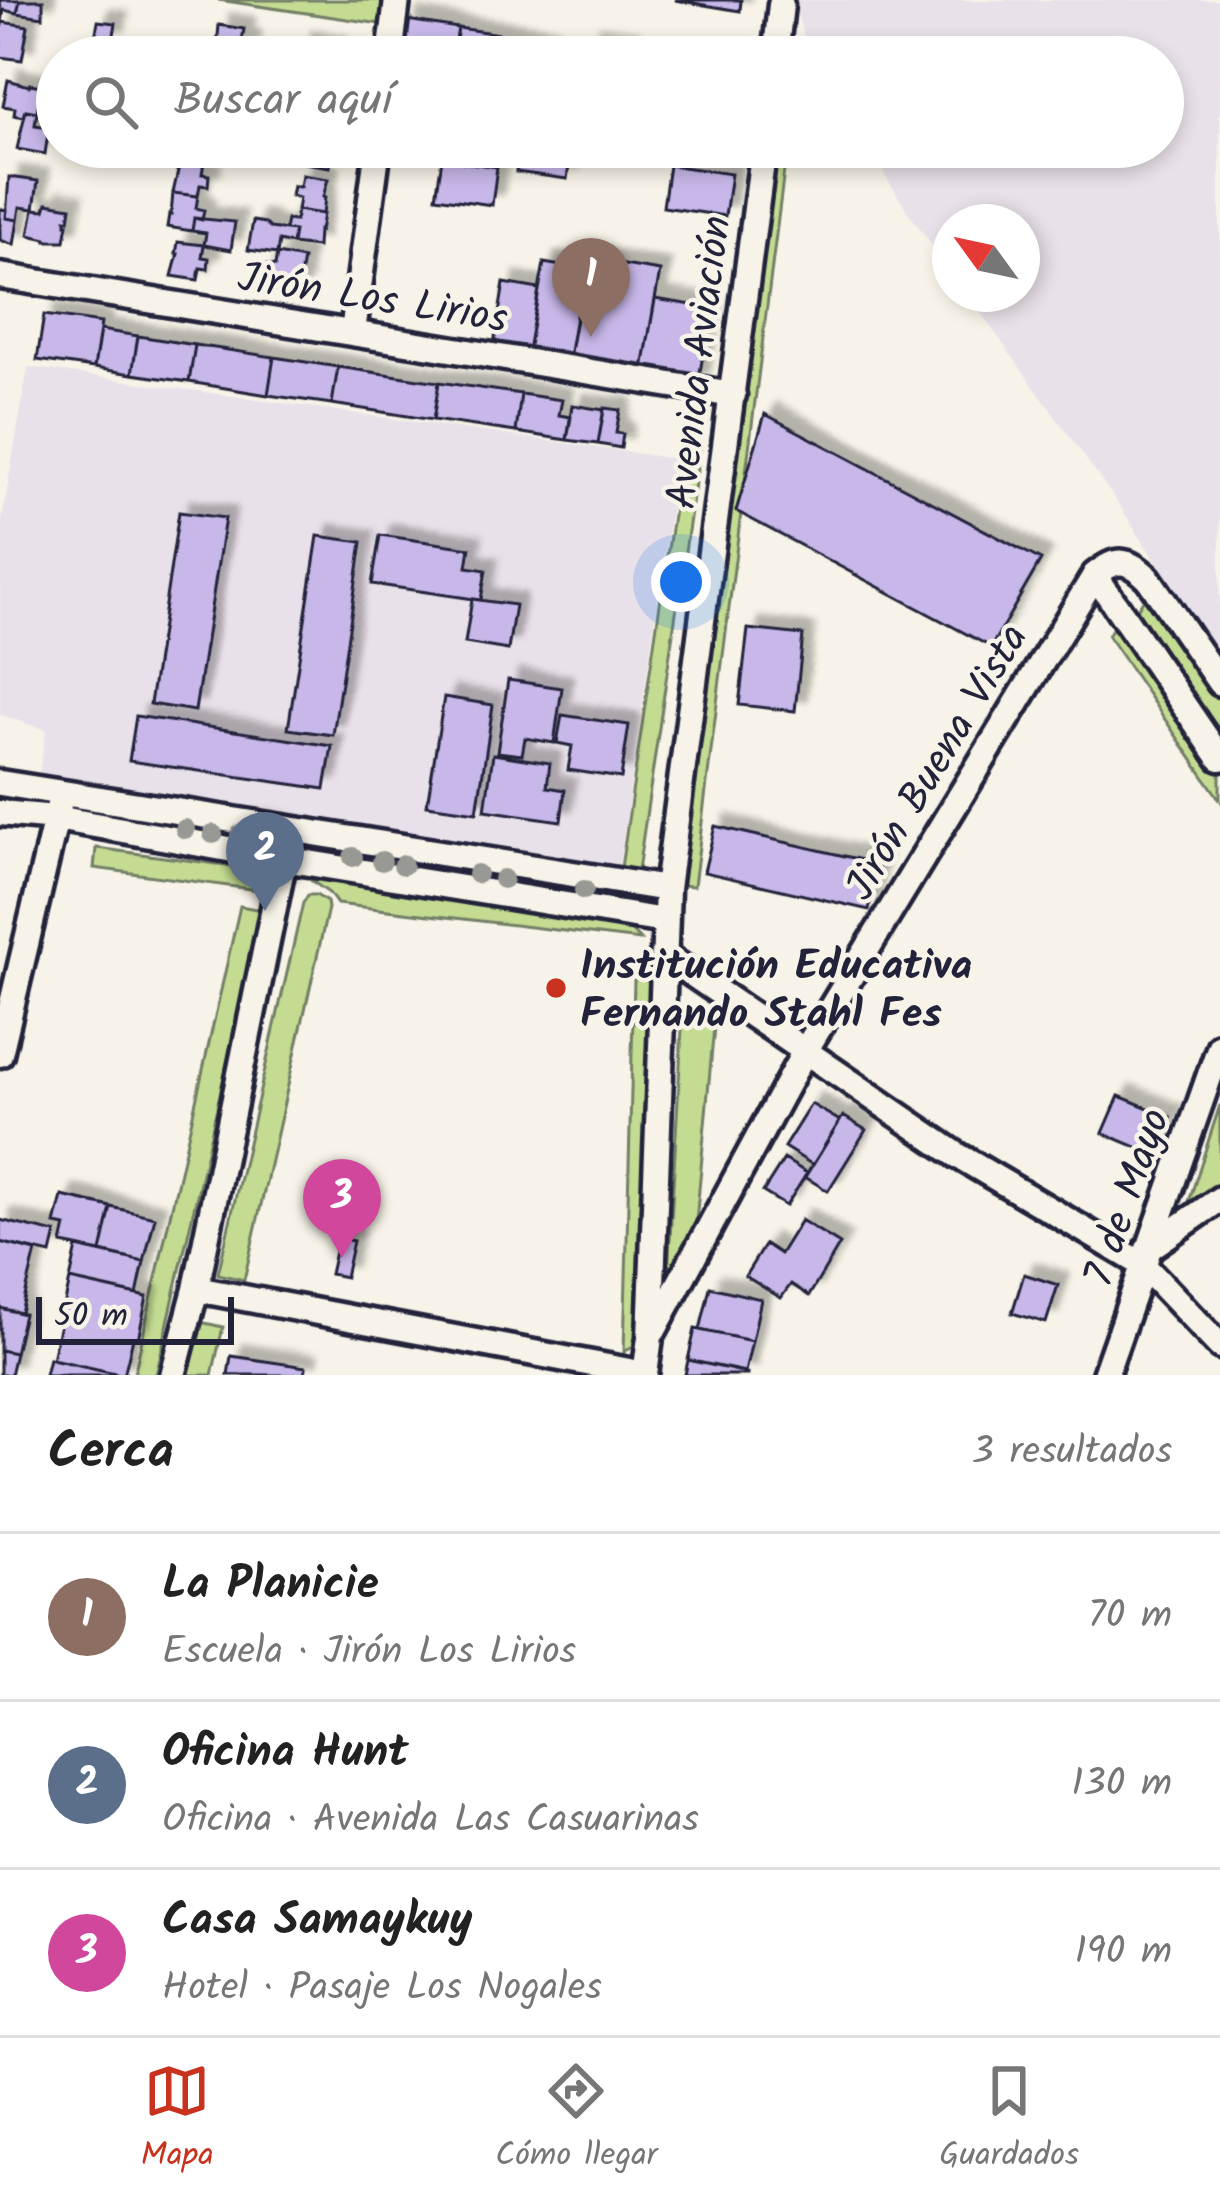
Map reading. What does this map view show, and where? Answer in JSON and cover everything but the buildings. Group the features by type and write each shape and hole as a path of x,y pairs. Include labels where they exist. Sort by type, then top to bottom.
{"street":[{"path":"393,36 397,0"},
{"path":"777,36 781,5"},
{"path":"353,332 375,168"},
{"name":"Avenida Aviación","path":"645,1374 664,921 761,168"},
{"name":"Jirón Los Lirios","path":"0,276 733,395"},
{"path":"1220,683 1148,578 1129,563 1108,564 1095,575 1220,758"},
{"name":"Jirón Buena Vista","path":"650,1337 806,1051 1095,575"},
{"path":"0,783 58,806 284,859 664,921"},
{"path":"0,813 58,806 289,829 667,890"},
{"path":"0,1054 58,806"},
{"path":"173,1375 196,1288 289,829"},
{"path":"663,954 957,1155 1145,1257 1220,1346"},
{"name":"7 de Mayo","path":"1105,1375 1220,1046"},
{"path":"1145,1257 1220,1199"},
{"path":"196,1288 645,1374"}],"shaded area":[{"path":"792,0 1220,0 1220,659 1117,502 980,312 1040,312 1040,204 932,204 932,245 880,168 1184,168 1184,36 804,36"},
{"path":"28,367 670,458 677,467 619,866 39,774 46,730 0,715 0,531"}],"green space":[{"path":"218,0 385,0 381,24"},
{"path":"769,168 784,168 694,886 678,885"},
{"path":"684,441 701,443 635,891 618,888"},
{"path":"1153,598 1220,697 1220,732 1137,610 1143,600"},
{"path":"1118,625 1220,765 1220,800 1108,636"},
{"path":"96,848 269,871 266,891 94,868"},
{"path":"345,852 606,889 606,897 344,859"},
{"path":"309,879 624,923 640,940 337,904"},
{"path":"308,895 327,902 328,908 244,1280 218,1274"},
{"path":"240,906 262,910 156,1375 134,1375"},
{"path":"634,979 653,981 636,1344 624,1352"},
{"path":"683,1012 715,1016 695,1233 667,1291"},
{"path":"1220,1105 1220,1199 1180,1229"},
{"path":"200,1322 223,1327 212,1375 188,1375"}],"place":[{"name":"La Planicie","path":"591,337"},
{"name":"Oficina Hunt","path":"265,911"},
{"name":"Institución Educativa Fernando Stahl Fes","path":"556,988"},
{"name":"Casa Samaykuy","path":"342,1258"}]}
